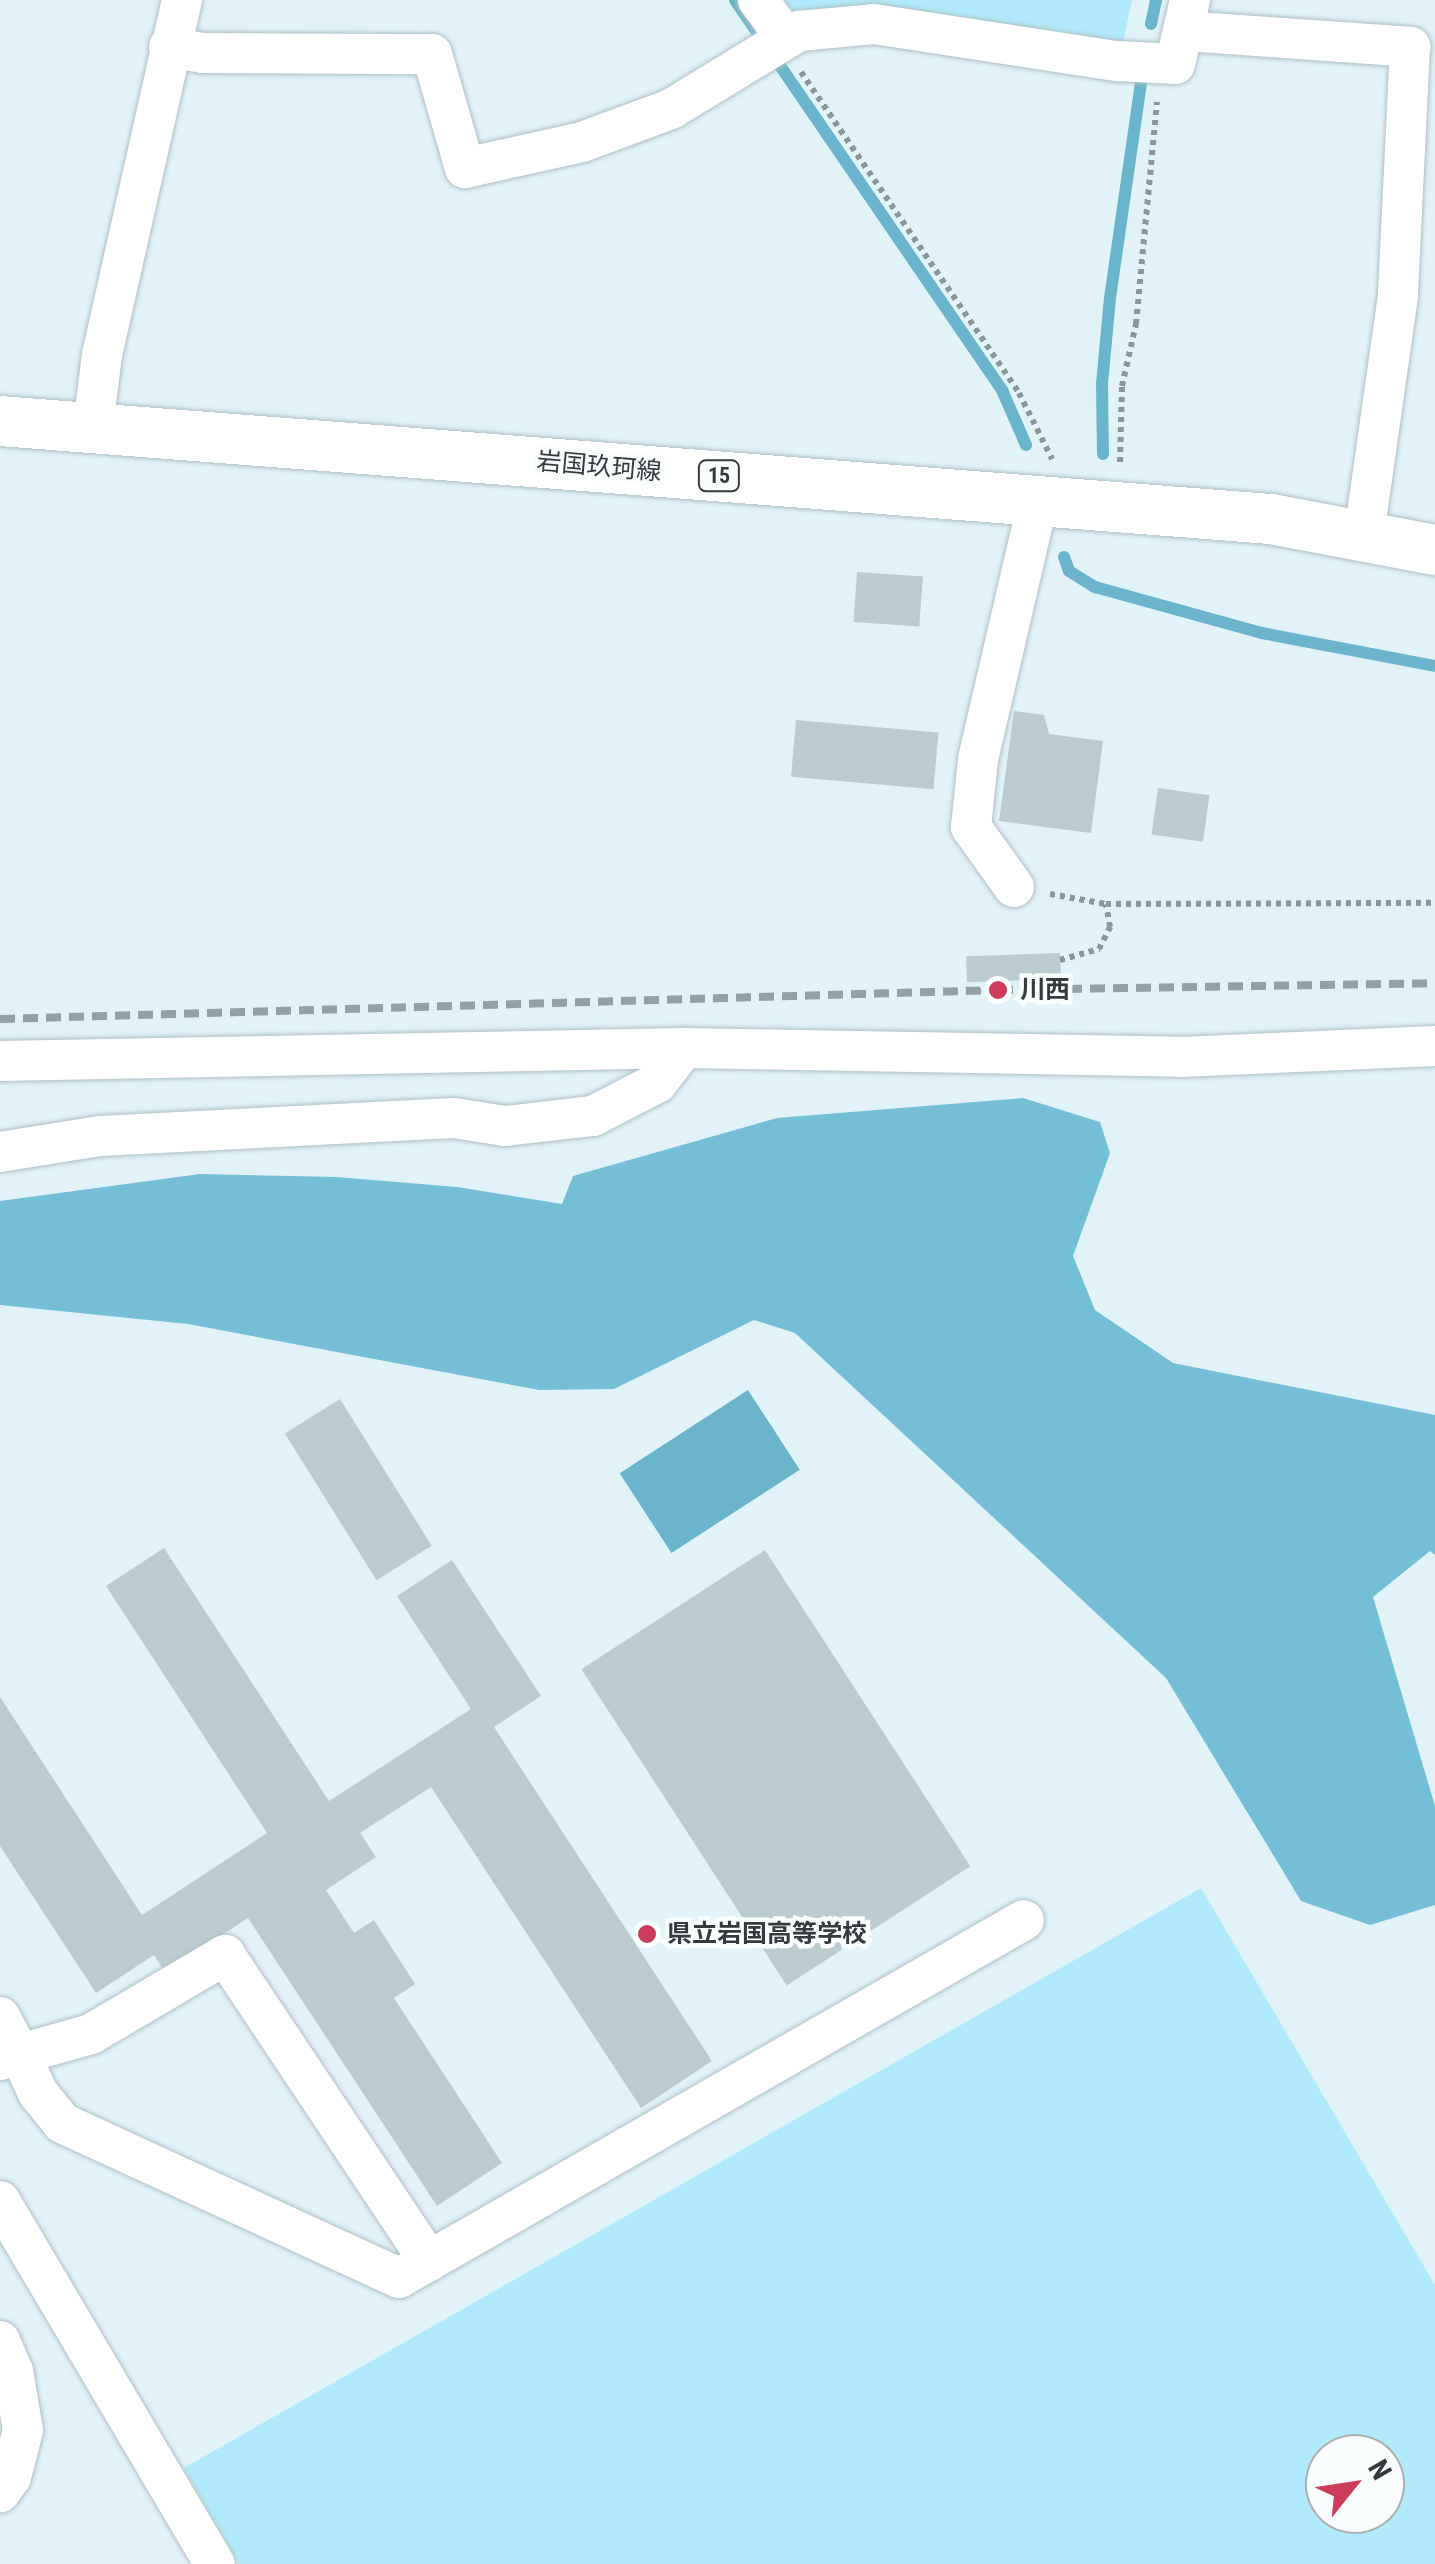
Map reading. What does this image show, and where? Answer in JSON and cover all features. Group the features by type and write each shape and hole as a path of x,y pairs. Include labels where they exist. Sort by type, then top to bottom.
{"main road":[{"name":"岩国玖珂線","path":"0,421 1046,483 1364,534 1435,550"}],"street":[{"path":"94,427 102,355 182,0"},
{"path":"758,0 774,45"},
{"path":"169,48 202,53 432,54 465,168 582,142 671,110 799,31 874,24 1158,66 1175,64 1187,15 1422,48 1396,310 1364,534"},
{"path":"1014,888 971,827 978,759 1046,483"},
{"path":"0,1060 684,1048 1182,1056 1435,1046"},
{"path":"0,1152 100,1136 454,1118 505,1126 593,1116 658,1083 684,1048"},
{"path":"0,2017 10,2057 62,2123 400,2278 1024,1920"},
{"path":"10,2057 91,2034 225,1955 429,2261"},
{"path":"0,2202 215,2564"},
{"path":"0,2341 13,2371 23,2430 11,2477 0,2492"}],"path":[{"path":"774,45 796,66 1019,394 1046,483"},
{"path":"1120,472 1122,386 1136,324 1158,66"},
{"path":"1014,888 1106,904 1435,903"},
{"path":"1060,960 1099,949 1110,927 1106,904"}],"shaded area":[{"path":"772,0 1132,0 1121,51 801,15 777,9"},
{"path":"1023,1098 1100,1122 1110,1153 1073,1256 1095,1310 1173,1363 1435,1415 1435,1555 1430,1551 1373,1597 1435,1806 1435,1905 1370,1925 1301,1901 1166,1678 795,1333 754,1320 614,1389 539,1390 188,1324 0,1305 0,1201 200,1174 337,1177 457,1187 562,1204 573,1176 777,1118"},
{"path":"748,1390 800,1470 671,1553 620,1473"},
{"path":"1201,1888 1435,2285 1435,2564 239,2564 184,2468"}],"building":[{"path":"857,572 923,577 919,626 854,622"},
{"path":"1014,711 1044,715 1049,734 1103,741 1091,833 999,821"},
{"path":"796,720 938,732 933,789 791,777"},
{"path":"1158,788 1209,795 1203,842 1151,835"},
{"path":"1060,953 1061,979 967,982 966,956"},
{"path":"340,1399 432,1546 377,1580 285,1433"},
{"path":"164,1548 329,1801 471,1709 397,1596 452,1560 541,1696 494,1727 712,2061 641,2108 431,1787 360,1833 376,1857 326,1890 354,1933 374,1920 415,1984 394,1998 502,2163 437,2206 248,1918 165,1972 154,1955 96,1993 0,1846 0,1697 142,1915 267,1833 106,1586"},
{"path":"765,1550 970,1866 787,1985 581,1669"}],"waterway":[{"path":"735,0 1002,390 1026,445"},
{"path":"1151,24 1156,0"},
{"path":"1103,454 1102,384 1110,298 1141,82"},
{"path":"1064,557 1069,571 1095,587 1262,633 1435,666"}],"railway":[{"path":"0,1019 998,990 1435,983"}],"place":[{"name":"川西","path":"998,990"},
{"name":"県立岩国高等学校","path":"647,1934"}]}
